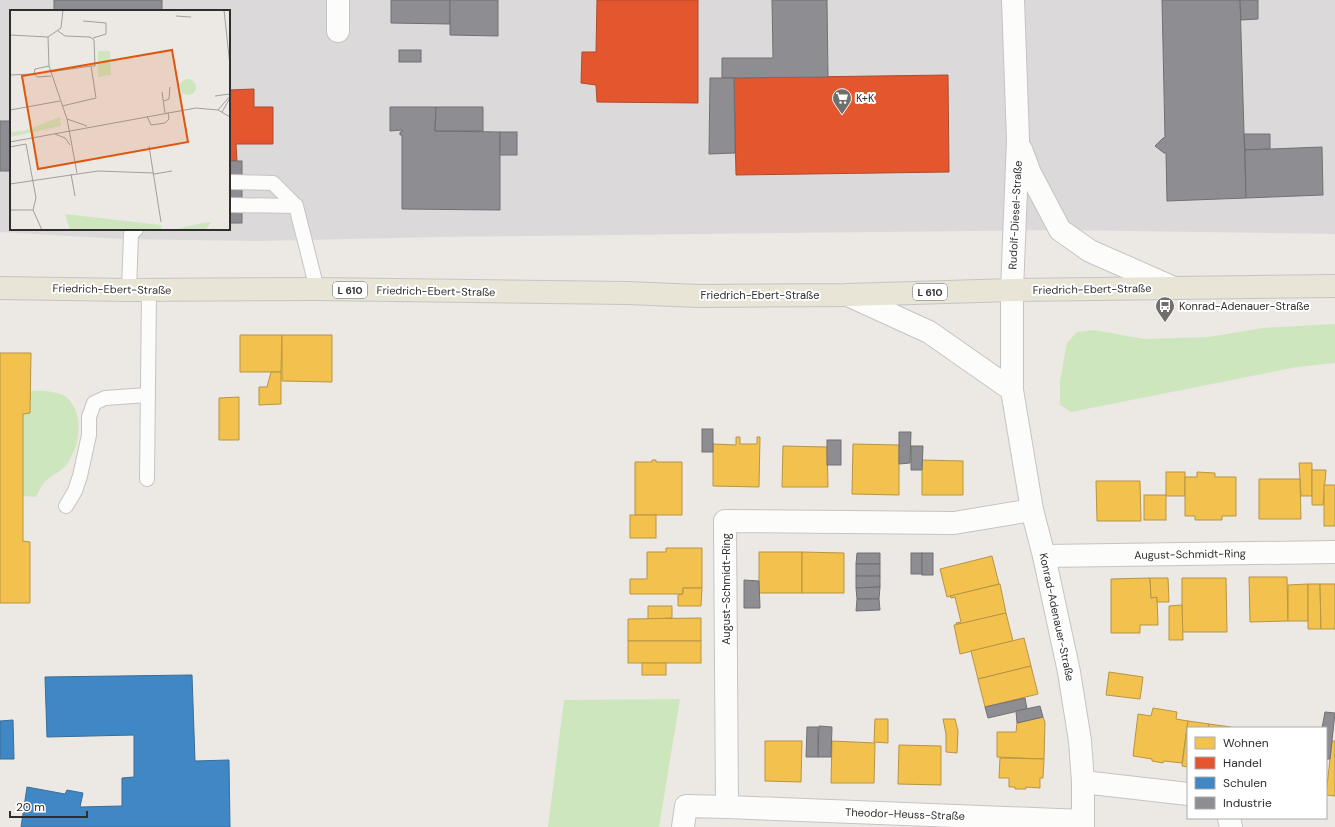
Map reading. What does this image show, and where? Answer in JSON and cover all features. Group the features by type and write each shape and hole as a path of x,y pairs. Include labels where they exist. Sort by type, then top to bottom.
{"main road":[{"name":"Friedrich-Ebert-Straße","path":"0,288 627,292 699,296 848,295 1012,290 1335,286"}],"street":[{"path":"338,0 338,31"},
{"name":"Rudolf-Diesel-Straße","path":"1012,290 1018,140 1013,0"},
{"name":"Rudolf-Diesel-Straße","path":"1018,140 1030,173 1060,230 1090,251 1174,288"},
{"name":"Konrad-Adenauer-Straße","path":"1012,290 1012,390 1032,510 1044,556 1069,672 1080,741 1083,782 1083,824"},
{"name":"Friedrich-Ebert-Straße","path":"848,295 929,332 1012,390"},
{"name":"August-Schmidt-Ring","path":"727,807 725,521 954,523 1032,510"},
{"name":"August-Schmidt-Ring","path":"1044,556 1335,552"},
{"path":"1083,782 1187,794"},
{"path":"683,827 686,806 727,807"},
{"name":"Theodor-Heuss-Straße","path":"727,807 1083,824"}],"lane":[{"path":"230,182 274,183 296,206 317,289"},
{"path":"230,205 296,206"},
{"path":"135,230 131,234 139,290 148,394 147,479"},
{"path":"66,506 80,476 89,435 89,417 94,403 105,398 148,394"}],"shaded area":[{"path":"0,0 1335,0 1335,234 1060,230 441,237 260,241 121,239 0,232"}],"green space":[{"path":"1335,324 1335,363 1297,367 1071,412 1060,405 1060,381 1067,343 1077,332 1094,330 1144,339 1208,337 1263,328"},
{"path":"30,391 49,391 63,395 72,403 78,420 77,439 71,457 63,469 50,477 44,483 36,497 23,496 23,414 30,413"},
{"path":"680,699 659,827 548,827 564,700"}],"building: Wohnen":[{"path":"240,335 282,335 281,372 240,372"},
{"path":"282,335 332,335 332,382 282,381"},
{"path":"0,353 31,353 30,413 23,414 23,541 30,542 30,603 0,603"},
{"path":"271,372 281,372 281,404 259,405 259,387 267,387"},
{"path":"239,397 239,440 219,440 219,398"},
{"path":"736,437 740,437 740,444 757,444 757,437 760,437 759,487 713,486 713,444 736,445"},
{"path":"853,444 899,445 899,495 852,494"},
{"path":"783,446 827,447 828,487 782,487"},
{"path":"652,460 656,460 656,462 682,462 682,515 635,515 635,462 652,462"},
{"path":"922,460 963,461 963,495 922,495"},
{"path":"1299,463 1312,463 1312,496 1301,496"},
{"path":"1312,470 1326,470 1323,505 1312,505"},
{"path":"1166,472 1185,472 1185,496 1166,496"},
{"path":"1197,472 1215,473 1215,477 1236,477 1236,516 1222,516 1222,520 1195,520 1195,516 1185,516 1185,477 1197,477"},
{"path":"1259,479 1300,479 1301,519 1259,519"},
{"path":"1096,481 1140,481 1141,521 1097,521"},
{"path":"1324,485 1335,485 1335,526 1324,526"},
{"path":"1144,495 1166,495 1166,520 1144,520"},
{"path":"630,515 656,515 656,538 630,538"},
{"path":"666,548 702,548 702,588 683,588 683,594 630,594 630,579 647,579 647,552 666,552"},
{"path":"759,552 802,552 802,593 759,593"},
{"path":"802,552 844,553 844,593 802,593"},
{"path":"992,556 999,584 947,597 940,569"},
{"path":"1249,577 1287,577 1288,621 1250,622"},
{"path":"1150,578 1151,598 1157,597 1158,625 1140,625 1140,633 1111,633 1111,579"},
{"path":"1150,578 1168,578 1169,602 1157,602 1157,597 1151,598"},
{"path":"1182,578 1226,578 1227,632 1182,632"},
{"path":"1000,584 1006,613 957,625 956,623 961,622 955,597 951,598 950,596"},
{"path":"1308,584 1308,621 1288,621 1288,585"},
{"path":"1308,584 1320,584 1321,629 1308,629"},
{"path":"1320,584 1335,584 1335,629 1321,629"},
{"path":"683,588 702,588 701,606 678,606 678,595 683,594"},
{"path":"1182,605 1183,640 1169,640 1169,606"},
{"path":"648,606 672,606 672,618 648,619"},
{"path":"1006,613 1013,641 960,654 954,625"},
{"path":"701,618 701,641 628,641 628,619"},
{"path":"1024,638 1031,666 978,679 971,651"},
{"path":"628,641 701,641 701,663 628,663"},
{"path":"642,663 666,663 666,675 642,675"},
{"path":"1031,666 1038,694 985,707 978,679"},
{"path":"1109,672 1143,677 1140,699 1106,695"},
{"path":"1153,708 1177,712 1176,719 1188,721 1182,763 1164,761 1163,763 1152,761 1152,759 1133,756 1138,714 1151,716"},
{"path":"1043,717 1045,722 1044,759 997,757 997,732 1016,732 1017,723"},
{"path":"875,719 888,719 888,743 874,742"},
{"path":"943,719 955,719 958,731 957,753 946,752 946,734"},
{"path":"1188,721 1209,724 1208,727 1187,727"},
{"path":"1209,724 1231,727 1208,727"},
{"path":"1187,728 1187,767 1182,766"},
{"path":"765,741 802,741 801,782 765,781"},
{"path":"832,741 875,743 874,783 831,783"},
{"path":"1332,741 1335,741 1335,796 1327,795"},
{"path":"899,745 941,746 941,785 898,784"},
{"path":"1000,758 1044,759 1043,778 1040,778 1040,788 1026,787 1026,789 1015,789 1015,787 1009,787 1009,778 999,778"}],"building: Handel":[{"path":"597,0 698,0 698,103 597,102 596,85 581,83 582,52 596,52"},
{"name":"K+K","path":"948,75 949,172 736,175 734,78"},
{"path":"254,89 254,107 273,107 273,144 236,144 237,161 230,161 230,90"}],"building: Schulen":[{"path":"192,675 195,761 229,760 230,827 21,827 27,787 65,794 67,790 83,793 80,807 122,806 122,778 134,777 134,735 47,737 45,677"},
{"path":"13,720 14,759 0,759 0,721"}],"building: Industrie":[{"path":"54,0 162,0 162,10 54,10"},
{"path":"391,0 450,0 450,24 391,23"},
{"path":"450,0 498,0 498,36 450,35"},
{"path":"772,0 827,0 828,77 722,78 722,58 773,58"},
{"path":"1162,0 1240,0 1246,198 1167,201 1166,153 1155,146 1163,138 1165,138"},
{"path":"1240,0 1258,0 1258,19 1241,20"},
{"path":"399,50 421,50 421,62 399,62"},
{"path":"710,78 734,78 735,153 709,154"},
{"path":"390,107 436,107 435,131 500,132 500,210 402,209 402,135 400,135 400,132 402,132 402,130 390,131"},
{"path":"436,107 483,107 483,131 435,131"},
{"path":"0,121 10,121 10,171 0,171"},
{"path":"500,132 517,132 517,155 500,155"},
{"path":"1244,134 1270,134 1270,149 1245,150"},
{"path":"1322,147 1323,195 1246,198 1245,150"},
{"path":"230,161 242,161 242,223 230,223"},
{"path":"702,429 713,429 713,452 702,452"},
{"path":"899,432 911,432 910,463 899,464"},
{"path":"827,440 841,440 841,465 827,465"},
{"path":"911,446 923,446 922,470 911,470"},
{"path":"857,553 880,553 880,564 856,564"},
{"path":"911,553 922,553 922,574 911,574"},
{"path":"922,553 933,553 933,575 922,575"},
{"path":"856,564 880,564 880,576 856,576"},
{"path":"856,576 880,576 880,587 856,588"},
{"path":"744,580 759,581 760,608 744,608"},
{"path":"880,587 879,599 857,599 856,588"},
{"path":"857,599 879,599 880,610 856,611"},
{"path":"1025,698 1027,709 988,718 985,707"},
{"path":"1040,706 1043,717 1017,723 1016,711"},
{"path":"1325,712 1335,713 1330,759 1327,759 1327,727 1322,727"},
{"path":"819,726 832,727 831,757 818,757"},
{"path":"807,727 818,727 818,757 806,757"}],"place":[{"name":"K+K","path":"842,115"},
{"name":"Konrad-Adenauer-Straße","path":"1165,323"}]}
